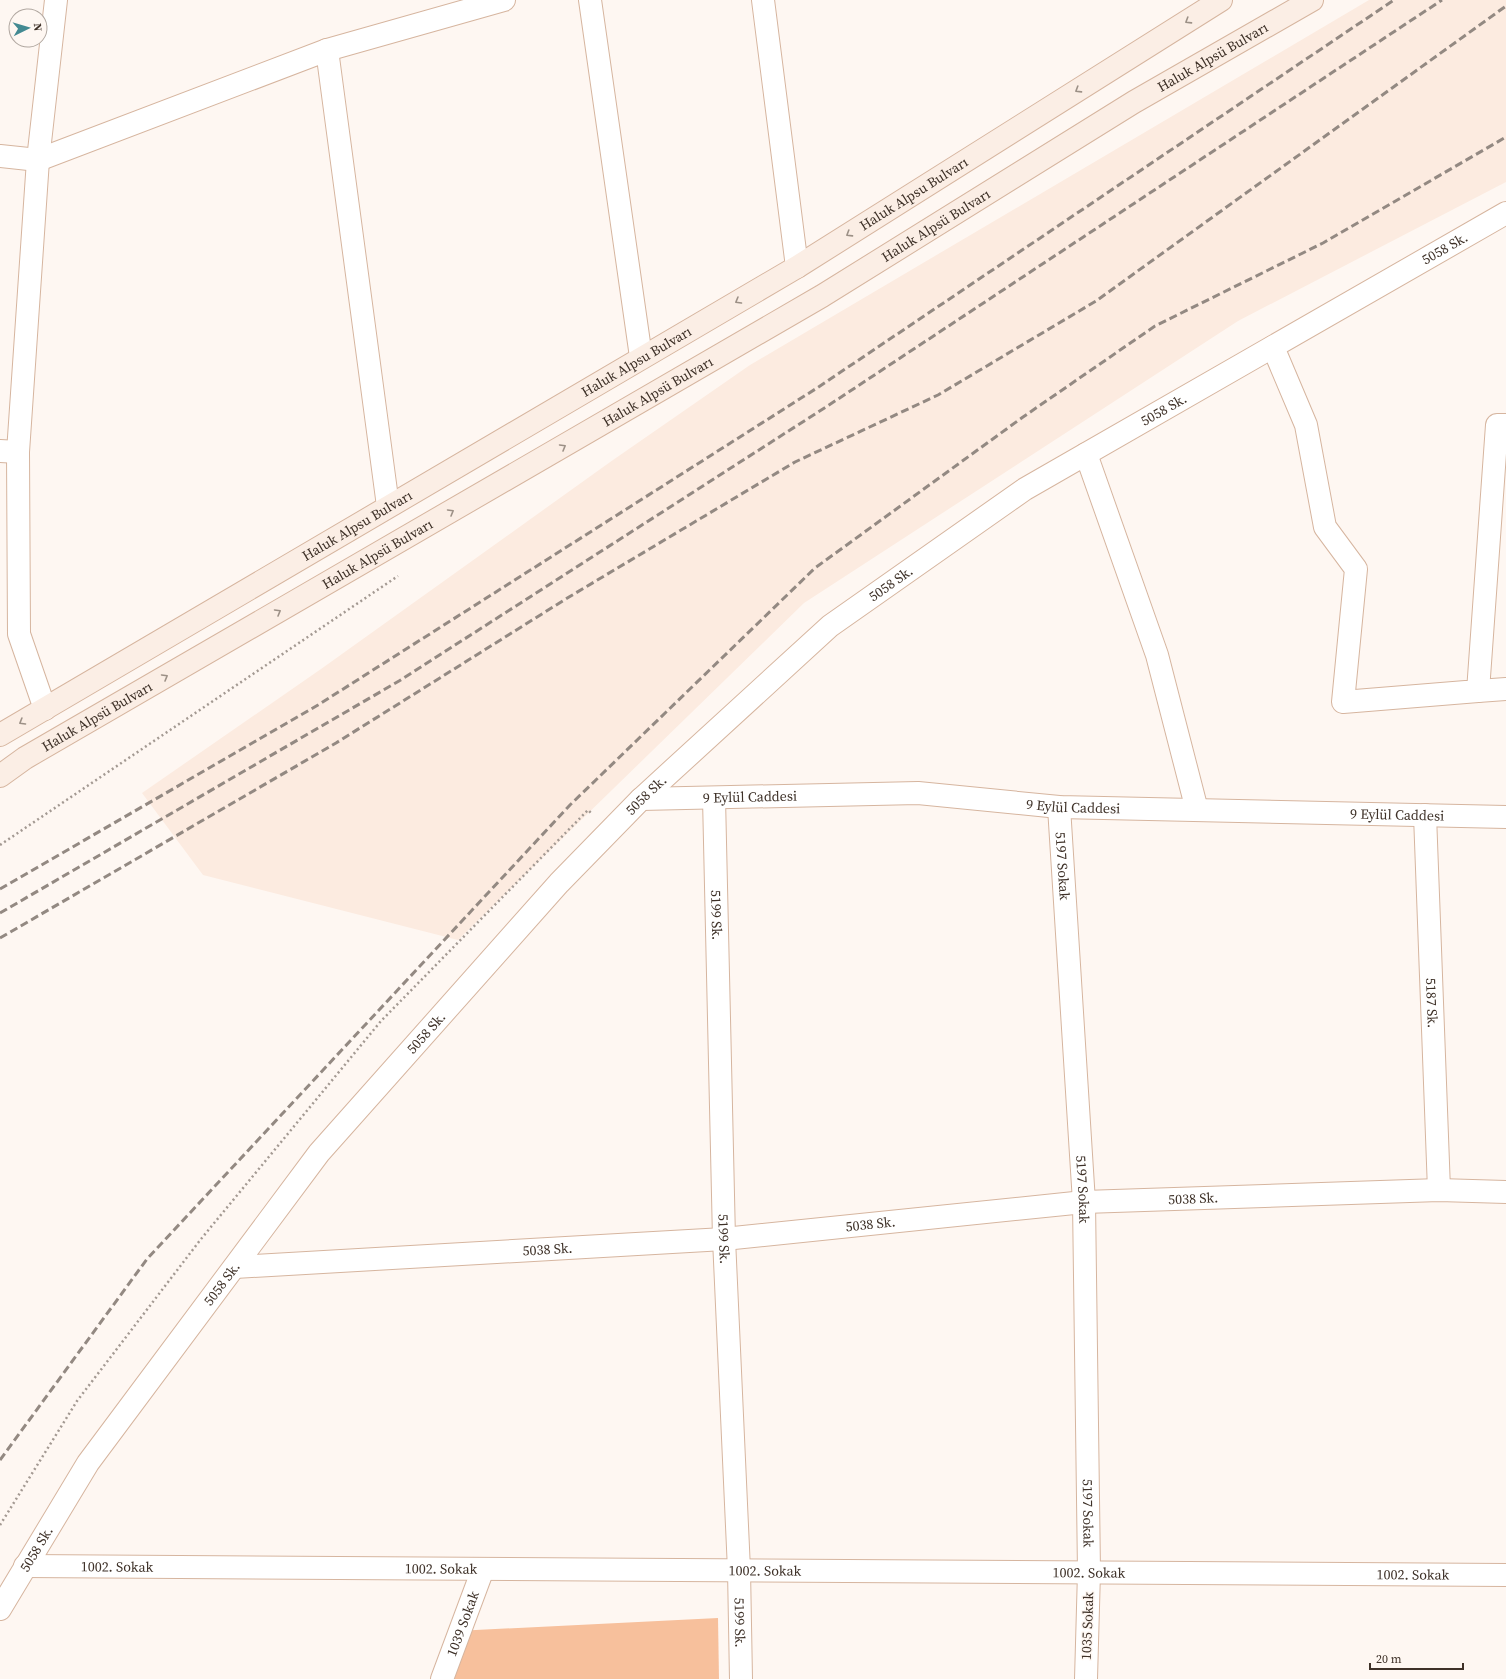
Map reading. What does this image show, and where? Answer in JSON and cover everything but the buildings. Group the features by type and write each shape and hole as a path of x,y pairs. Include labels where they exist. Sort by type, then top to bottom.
{"main road":[{"name":"Haluk Alpsu Bulvarı","path":"44,709 641,357 797,267 1220,0"},
{"name":"Haluk Alpsü Bulvarı","path":"0,776 25,758 822,296 1134,102 1312,0"},
{"path":"0,735 44,709"}],"street":[{"path":"44,709 19,634 9,452 38,160 56,0"},
{"path":"0,156 38,160 326,50 504,0"},
{"path":"590,0 641,357"},
{"path":"763,0 797,267"},
{"path":"326,50 388,506"},
{"name":"5058 Sk.","path":"0,1609 88,1463 320,1153 559,883 641,799 830,626 1025,489 1506,213"},
{"path":"1273,347 1306,424 1325,527 1356,569 1343,702 1506,689"},
{"path":"1478,691 1497,424 1506,425"},
{"path":"1086,454 1157,654 1197,810"},
{"name":"9 Eylül Caddesi","path":"641,799 918,793 1059,807 1506,817"},
{"name":"5199 Sk.","path":"714,798 724,1239 739,1570 741,1679"},
{"name":"5197 Sokak","path":"1059,807 1084,1202 1089,1572"},
{"name":"5187 Sk.","path":"1425,815 1439,1190"},
{"name":"5038 Sk.","path":"235,1267 724,1239 1084,1202 1439,1190 1506,1192"},
{"name":"1002. Sokak","path":"25,1566 1506,1575"},
{"name":"1039 Sokak","path":"442,1679 483,1569"},
{"name":"1035 Sokak","path":"1086,1679 1089,1572"}],"shaded area":[{"path":"1369,0 1506,0 1506,182 1238,321 804,603 458,940 203,875 142,793 321,669 613,460 750,365"},
{"path":"718,1618 719,1679 455,1679 456,1631"}],"railway":[{"path":"0,889 318,705 817,388 1394,0"},
{"path":"0,913 399,681 829,405 1442,0"},
{"path":"0,938 336,743 569,597 795,462 938,395 1096,301 1506,6"},
{"path":"0,1460 147,1259 570,805 815,568 1023,417 1155,326 1323,243 1506,137"}]}
